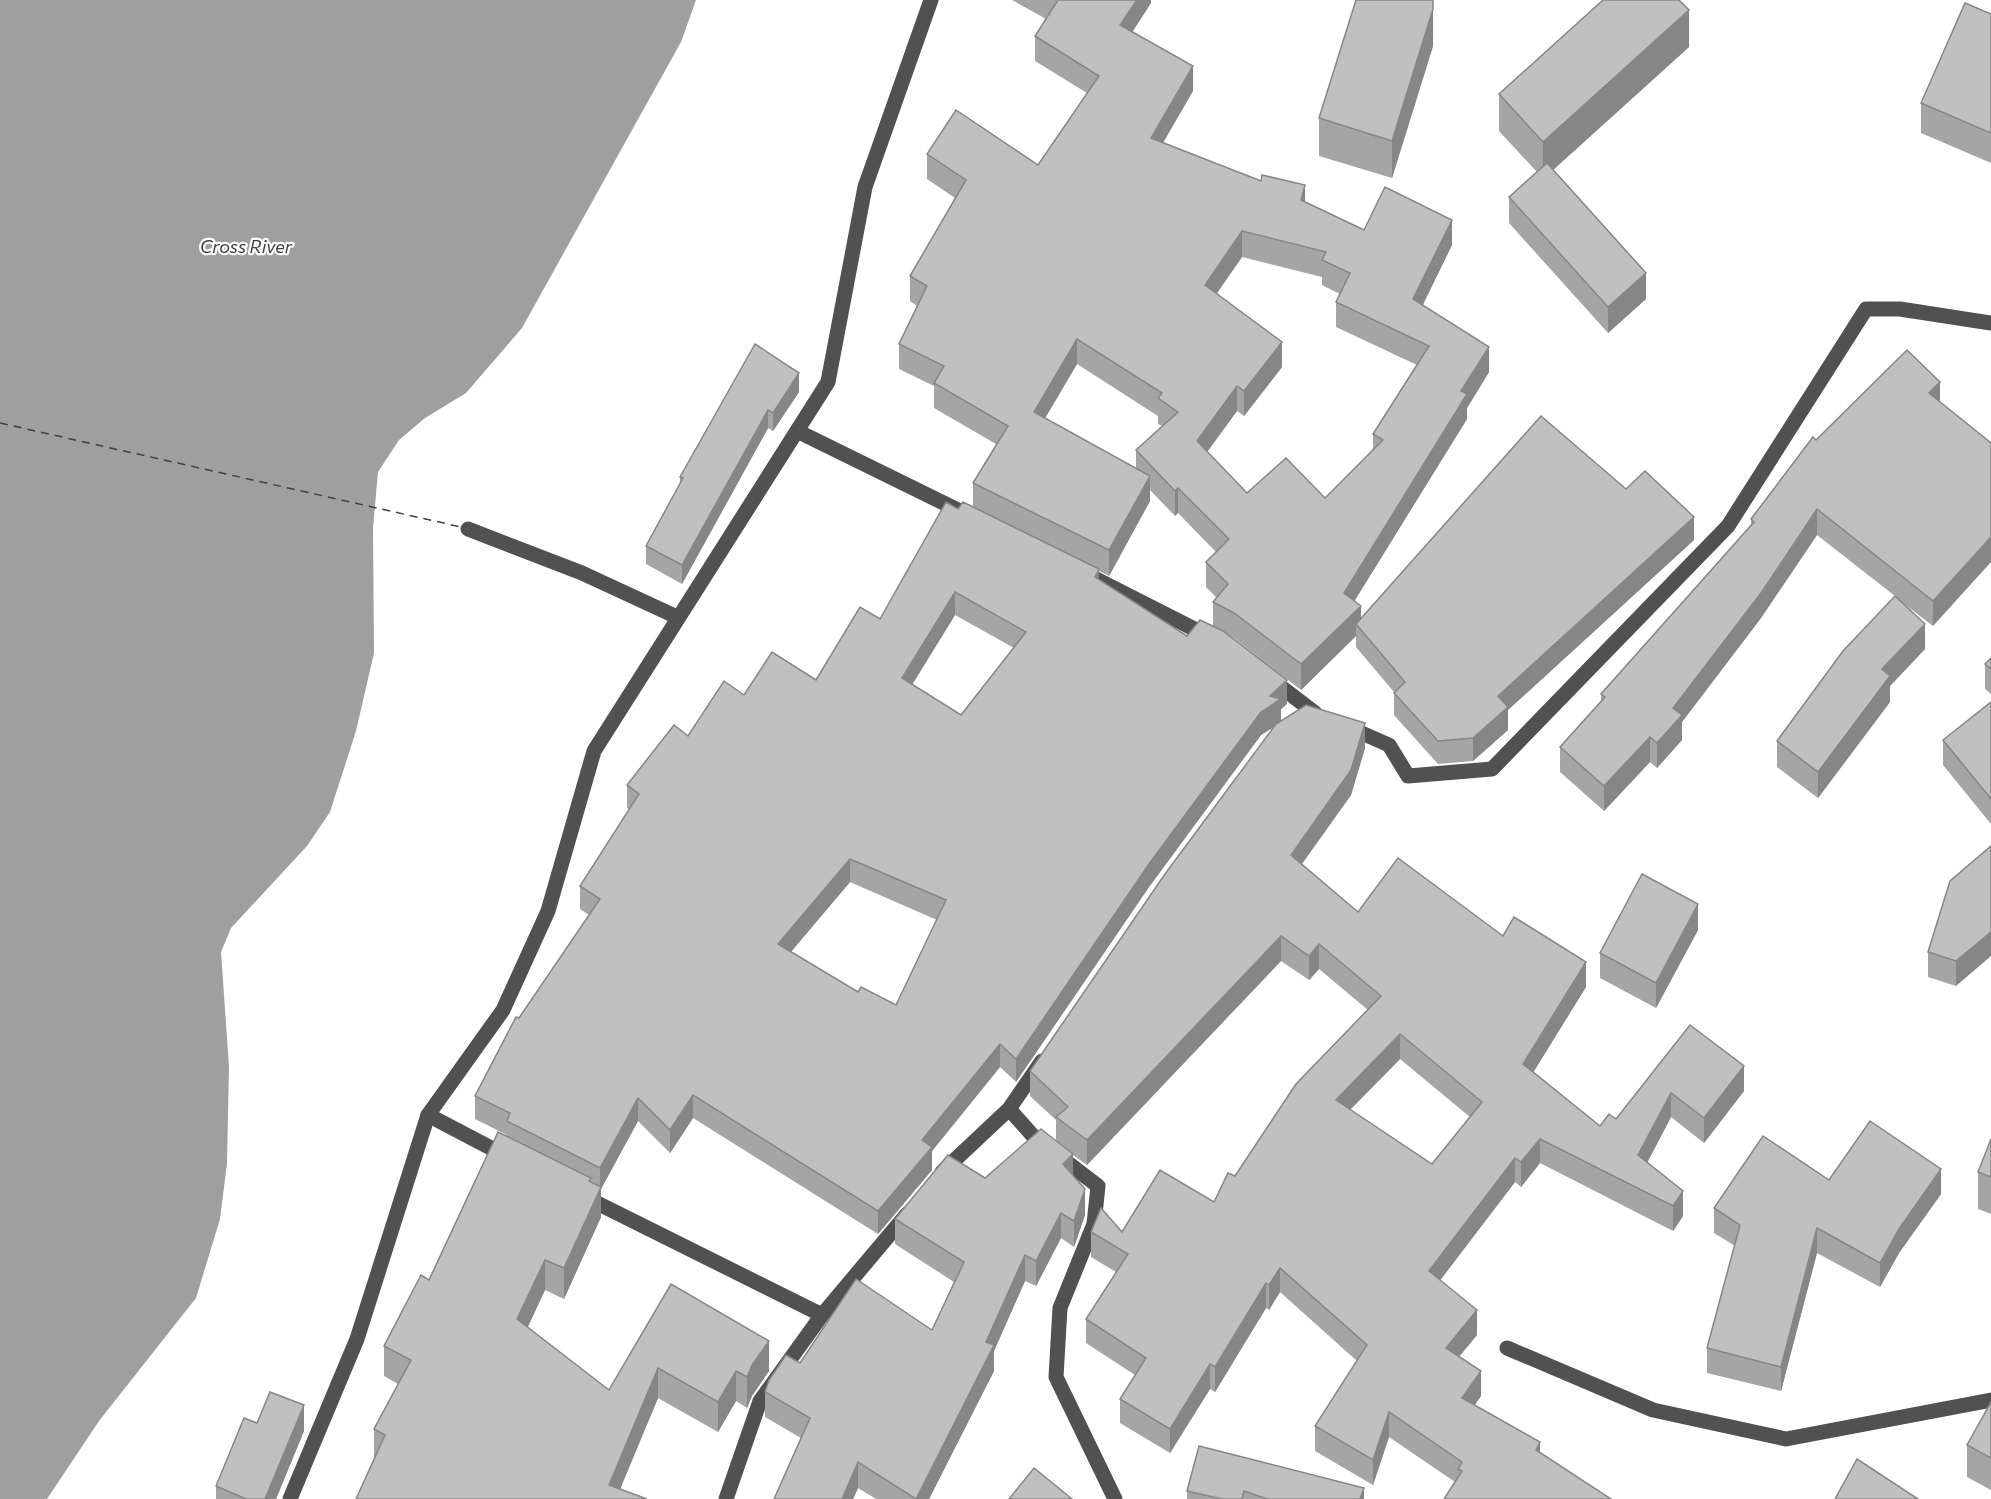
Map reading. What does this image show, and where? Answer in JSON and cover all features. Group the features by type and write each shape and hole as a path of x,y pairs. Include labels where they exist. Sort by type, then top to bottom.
{"street":[{"path":"290,1499 357,1339 428,1115 503,1010 548,911 594,751 828,382 865,187 930,0"},
{"path":"1263,673 1325,717 1389,745 1408,776 1492,769 1728,526 1866,309 1900,309 1991,323"},
{"path":"796,431 978,520"},
{"path":"468,529 582,573 677,617"},
{"path":"1072,567 1228,646"},
{"path":"1296,724 1325,717"},
{"path":"934,1182 1009,1109 1049,1050"},
{"path":"1009,1109 1034,1137 1098,1186 1094,1224 1060,1308 1056,1377 1115,1499"},
{"path":"428,1115 522,1164"},
{"path":"574,1191 822,1315"},
{"path":"726,1499 760,1401 822,1315 919,1199"},
{"path":"1507,1348 1653,1410 1786,1439 1991,1400"}],"water":[{"name":"Cross River","path":"0,0 696,0 681,42 522,328 466,393 425,418 399,440 378,472 373,528 374,653 356,731 330,812 307,846 231,928 221,952 229,1067 227,1163 220,1219 196,1298 99,1421 47,1499 0,1499"}],"building":[{"path":"1058,0 1137,0 1120,25 1193,66 1151,138 1261,181 1262,175 1305,185 1301,200 1364,230 1385,187 1452,220 1413,299 1489,347 1461,391 1467,394 1344,593 1361,606 1301,664 1234,613 1213,602 1228,584 1206,562 1229,539 1178,488 1175,491 1136,450 1178,412 1158,398 1162,393 1077,339 1034,412 1150,476 1109,550 973,483 1008,426 934,383 944,366 899,344 927,286 910,276 966,180 927,154 956,110 1038,165 1099,76 1035,36","holes":["1242,231 1326,252 1322,260 1350,273 1336,302 1429,346 1373,434 1383,440 1325,498 1286,458 1247,493 1197,441 1237,386 1244,391 1282,342 1205,285"]},
{"path":"1356,0 1433,0 1433,9 1392,141 1319,118"},
{"path":"1603,0 1679,0 1689,10 1543,142 1499,94"},
{"path":"1965,3 1991,14 1991,133 1921,103"},
{"path":"1547,163 1646,273 1608,307 1509,197"},
{"path":"755,344 799,373 773,413 768,410 682,565 646,546 683,478 680,477"},
{"path":"1907,350 1940,382 1929,393 1991,443 1991,537 1933,601 1817,509 1761,593 1673,708 1682,715 1657,743 1650,737 1604,786 1560,747 1605,697 1601,694 1754,522 1751,519 1813,437 1816,440"},
{"path":"1541,416 1626,489 1645,471 1694,517 1498,696 1508,707 1473,738 1438,741 1394,693 1405,682 1356,624"},
{"path":"946,502 958,509 963,502 1099,569 1095,577 1187,636 1200,620 1223,631 1287,680 1270,696 1281,699 1261,712 1149,864 1016,1059 1000,1044 922,1140 932,1147 878,1211 693,1095 670,1130 638,1098 600,1168 507,1121 510,1113 475,1096 516,1017 519,1018 600,899 580,886 639,794 627,785 674,725 688,736 724,681 744,695 772,652 816,680 860,607 880,619","holes":["955,592 1026,632 961,715 902,678","850,859 946,900 896,1005 861,987 858,992 778,944"]},
{"path":"1895,596 1925,624 1882,669 1890,676 1818,772 1777,741 1843,651"},
{"path":"1991,658 1991,669 1985,664"},
{"path":"1991,702 1991,799 1943,740"},
{"path":"1306,705 1365,723 1351,770 1291,855 1358,912 1398,858 1503,936 1514,917 1586,962 1523,1064 1600,1126 1609,1114 1616,1119 1690,1025 1744,1066 1704,1118 1671,1093 1638,1155 1683,1191 1673,1206 1540,1139 1521,1162 1515,1158 1429,1271 1477,1310 1446,1348 1481,1371 1462,1398 1540,1442 1536,1450 1611,1499 1444,1499 1462,1471 1458,1469 1462,1462 1389,1412 1373,1460 1315,1426 1367,1345 1280,1268 1269,1285 1266,1283 1215,1367 1210,1364 1170,1429 1120,1399 1146,1358 1086,1319 1128,1254 1091,1232 1101,1208 1122,1232 1160,1170 1214,1202 1228,1173 1235,1176 1296,1084 1381,996 1319,944 1309,956 1281,936 1087,1140 1056,1117 1068,1107 1030,1071 1165,874 1276,724","holes":["1400,1034 1482,1102 1432,1164 1336,1100"]},
{"path":"1991,846 1991,932 1956,961 1928,952 1950,881"},
{"path":"1642,874 1698,904 1656,983 1600,953"},
{"path":"1870,1121 1941,1169 1899,1229 1880,1263 1817,1228 1781,1367 1707,1348 1740,1225 1714,1208 1763,1136 1829,1180"},
{"path":"1041,1129 1073,1154 1063,1164 1085,1189 1074,1221 1061,1213 1036,1261 1025,1255 986,1342 994,1345 916,1499 858,1462 842,1499 774,1499 810,1418 765,1392 769,1380 786,1355 800,1363 856,1279 932,1330 964,1262 895,1219 948,1155 985,1178"},
{"path":"498,1132 591,1178 589,1181 601,1187 564,1268 545,1260 517,1319 609,1390 671,1284 769,1341 752,1365 747,1377 736,1371 718,1402 658,1368 609,1485 647,1499 356,1499 385,1435 374,1429 411,1360 384,1346 421,1275 429,1280"},
{"path":"1991,1139 1991,1177 1978,1172"},
{"path":"270,1392 304,1405 265,1499 246,1499 216,1486 244,1418 257,1423"},
{"path":"1991,1402 1991,1458 1967,1445"},
{"path":"1199,1446 1364,1488 1360,1499 1267,1499 1244,1491 1242,1499 1222,1499 1187,1491"},
{"path":"1857,1459 1918,1499 1835,1499"},
{"path":"1034,1468 1072,1499 1009,1499"}],"ferry route":[{"path":"0,423 461,527"}]}
